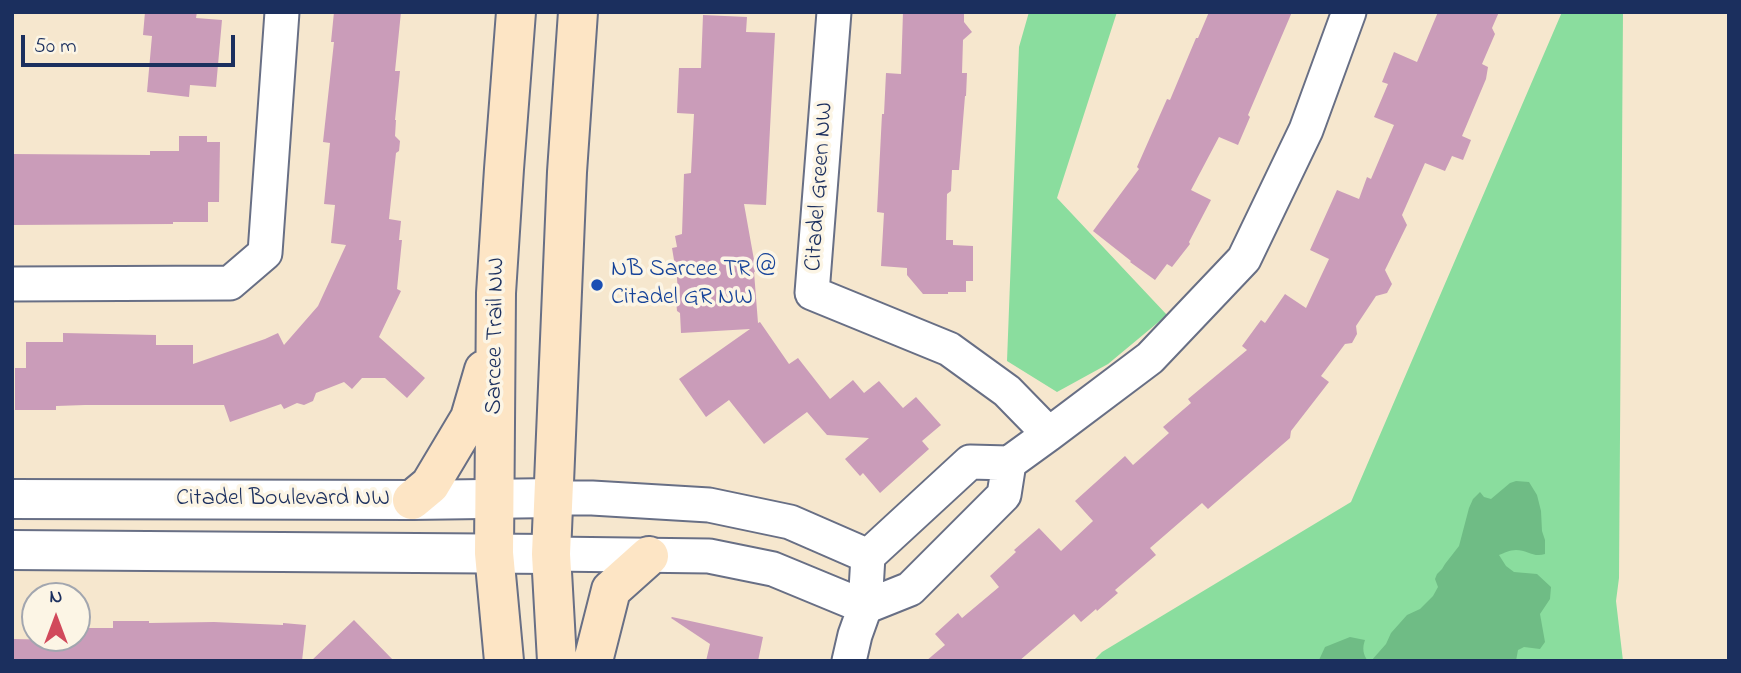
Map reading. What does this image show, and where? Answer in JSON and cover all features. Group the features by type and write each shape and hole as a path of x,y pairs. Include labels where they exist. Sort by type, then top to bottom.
{"main road":[{"name":"Sarcee Trail NW","path":"504,661 494,553 496,293 516,12"},
{"path":"557,661 551,554 567,172 579,12"},
{"path":"412,500 430,485 470,418 496,331"},
{"path":"593,661 611,590 649,556"}],"street":[{"path":"12,284 230,283 265,253 282,12"},
{"name":"Citadel Green NW","path":"834,12 813,293 949,349 1007,391 1049,434"},
{"path":"849,661 865,607 868,556 970,462 1009,463 1150,358 1244,260 1306,130 1349,12"},
{"path":"551,554 709,556 773,569 865,607 910,589 1004,495 1009,463"},
{"path":"554,498 709,505 790,522 868,556"},
{"name":"Citadel Boulevard NW","path":"12,499 554,498"},
{"name":"Citadel Boulevard NW","path":"12,550 551,554"}],"green space":[{"path":"1029,12 1117,12 1057,198 1167,315 1108,364 1057,392 1007,361 1019,47"},
{"path":"1562,12 1623,12 1619,578 1616,601 1623,661 1093,661 1102,652 1351,502"},
{"path":"1516,481 1529,482 1537,495 1545,554 1516,550 1499,555 1514,572 1537,574 1551,587 1550,599 1540,614 1545,642 1540,649 1524,647 1518,650 1516,661 1371,661 1407,615 1420,609 1433,596 1438,587 1435,579 1437,574 1459,546 1473,499 1480,492 1491,499"},
{"path":"1350,637 1365,640 1364,651 1368,661 1316,661 1325,647"}],"building":[{"path":"145,12 197,12 196,18 222,20 216,87 190,85 189,97 147,92 152,36 143,35"},
{"path":"334,12 401,12 395,71 400,71 395,136 400,141 399,151 396,153 389,219 401,221 399,240 402,240 397,289 401,291 379,337 425,378 407,398 385,378 362,378 352,389 344,382 316,393 313,401 304,405 297,403 284,409 281,404 230,422 224,405 85,405 56,406 56,410 15,410 15,368 26,368 26,342 63,342 63,333 156,335 156,345 193,345 193,364 278,333 284,345 318,306 346,245 331,243 335,205 324,204 330,143 323,142 334,42 331,42"},
{"path":"903,12 964,12 964,22 972,32 963,40 962,73 967,73 959,170 952,170 951,191 947,194 946,240 953,240 953,245 973,246 973,281 966,281 966,292 923,294 907,275 907,268 881,266 884,213 877,212 882,114 886,73 901,74"},
{"path":"1209,12 1292,12 1238,145 1219,137 1191,190 1211,200 1190,244 1172,267 1167,264 1155,280 1093,231 1139,169 1137,167 1167,99 1170,100"},
{"path":"1438,12 1499,12 1492,28 1495,34 1482,64 1488,67 1486,79 1462,136 1471,140 1463,160 1452,156 1445,171 1425,163 1402,215 1407,225 1385,270 1392,284 1387,293 1376,296 1356,326 1357,334 1352,343 1345,344 1321,376 1329,382 1291,431 1290,438 1208,509 1202,503 1150,548 1156,555 1115,590 1118,593 1097,611 1096,609 1081,622 1074,614 1019,661 926,661 945,645 935,634 958,613 962,618 999,587 990,576 1039,528 1061,551 1093,521 1075,501 1125,456 1133,465 1169,433 1163,427 1191,403 1188,399 1247,350 1242,346 1261,320 1265,323 1285,294 1306,308 1329,259 1310,250 1337,190 1359,199 1367,177 1371,179 1394,125 1374,117 1388,84 1382,82 1394,52 1417,62"},
{"path":"703,15 747,17 746,32 775,33 766,205 744,204 756,271 758,323 760,322 789,364 798,358 830,399 853,380 864,393 879,381 903,408 916,397 941,425 922,441 929,449 880,493 863,473 860,476 845,459 869,438 827,435 807,412 764,444 729,400 706,417 679,379 750,329 681,333 680,313 677,311 677,278 672,248 677,247 675,236 682,234 684,174 691,173 694,114 677,113 679,68 701,68"},
{"path":"179,136 207,136 207,142 220,142 219,202 208,202 208,222 12,225 12,154 150,155 150,151 179,151"},
{"path":"672,617 763,637 758,661 706,661 710,644"},
{"path":"354,620 394,661 311,661"},
{"path":"113,621 306,625 302,661 14,661 14,639 21,639 21,652 91,652 91,628 113,628"}],"place":[{"name":"NB Sarcee TR @ Citadel GR NW","path":"597,285"}]}
